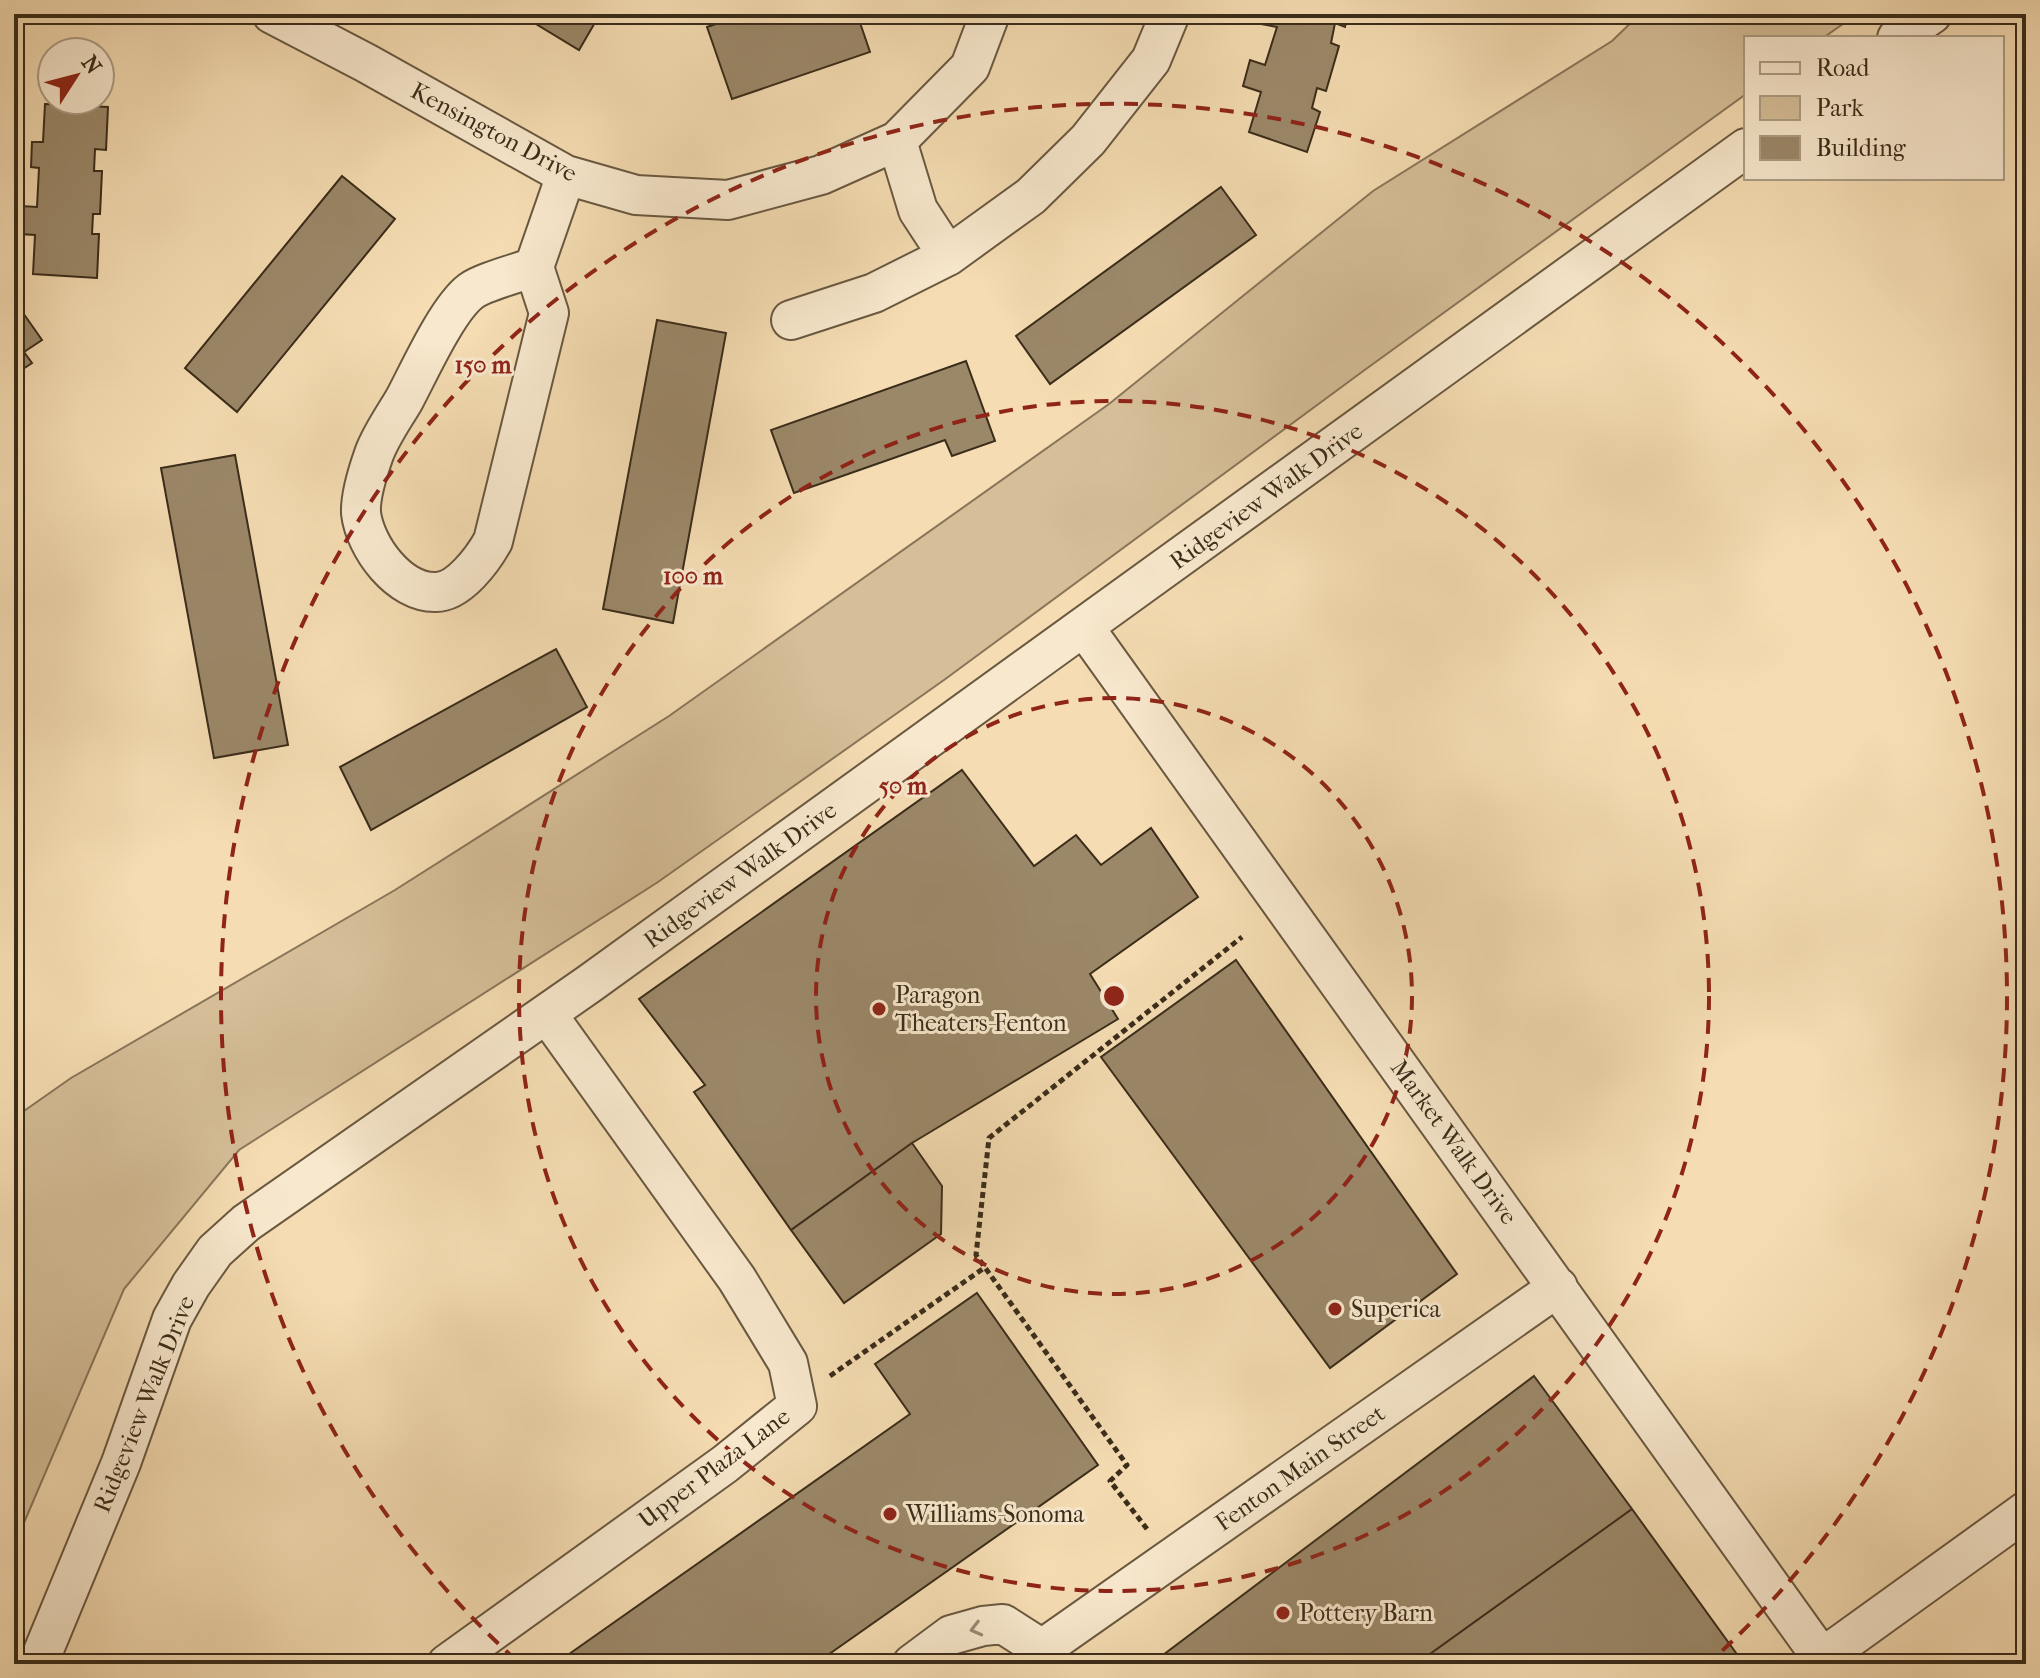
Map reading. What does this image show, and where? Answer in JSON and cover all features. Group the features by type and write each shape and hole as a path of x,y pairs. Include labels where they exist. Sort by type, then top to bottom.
{"street":[{"name":"Kensington Drive","path":"272,14 566,175 636,195 728,200 821,175 897,141 970,67 990,14"},
{"path":"791,320 874,293 948,256 1031,196 1088,140 1151,60 1170,14"},
{"path":"1900,36 1932,14"},
{"path":"897,141 918,210 948,256"},
{"name":"Ridgeview Walk Drive","path":"38,1664 121,1463 172,1319 215,1251 270,1205 547,1014 1744,149"},
{"path":"534,267 472,290 452,314 375,451 361,512 367,535 377,553 398,578 424,590 439,592 456,583 482,562 493,541 549,313 534,267 566,175"},
{"name":"Market Walk Drive","path":"1084,627 1822,1658 2026,1511"},
{"name":"Upper Plaza Lane","path":"447,1664 725,1464 797,1406 788,1363 737,1279 547,1014"},
{"name":"Fenton Main Street","path":"912,1664 951,1635 1003,1624 1047,1656 1558,1287"}],"path":[{"path":"1147,1530 1110,1481 1127,1465 976,1255 989,1138 1242,937"},
{"path":"825,1379 984,1268"}],"green space":[{"path":"1640,14 1857,14 1826,36 1744,36 1744,95 944,680 658,882 239,1150 124,1289 14,1546 14,1118 71,1078 395,890 669,716 1109,404 1373,191 1612,41"}],"building":[{"path":"524,14 600,14 579,50"},
{"path":"746,14 857,14 870,52 732,99 707,27"},
{"path":"1265,14 1348,14 1345,27 1335,23 1331,43 1339,46 1326,91 1317,88 1312,108 1320,112 1307,152 1249,132 1261,92 1243,86 1250,60 1265,65 1277,27 1261,24"},
{"path":"44,116 108,116 106,150 95,149 94,171 102,171 100,214 93,214 92,234 99,234 97,278 33,274 35,235 20,234 21,206 37,207 39,168 31,167 32,142 43,142"},
{"path":"342,176 395,219 237,412 185,368"},
{"path":"1221,187 1256,235 1050,384 1016,336"},
{"path":"14,300 42,340 24,352 32,363 14,375"},
{"path":"657,320 726,333 673,623 603,609"},
{"path":"966,361 995,441 952,456 945,440 794,493 771,430"},
{"path":"235,455 288,745 214,758 161,468"},
{"path":"556,649 587,707 371,830 340,767"},
{"name":"Paragon Theaters-Fenton","path":"962,770 1034,866 1076,835 1101,865 1151,828 1198,897 1090,974 1118,1019 912,1143 791,1230 694,1092 705,1085 639,999"},
{"path":"1236,960 1457,1274 1330,1368 1101,1057"},
{"path":"912,1143 942,1186 941,1234 844,1303 791,1230"},
{"path":"977,1293 1098,1465 815,1664 555,1664 910,1414 875,1364"},
{"path":"1534,1376 1632,1509 1416,1664 1151,1664"},
{"path":"1632,1509 1744,1664 1416,1664"}],"place":[{"name":"Paragon Theaters-Fenton","path":"879,1009"},
{"name":"Superica","path":"1335,1309"},
{"name":"Williams-Sonoma","path":"890,1514"},
{"name":"Pottery Barn","path":"1283,1613"}]}
